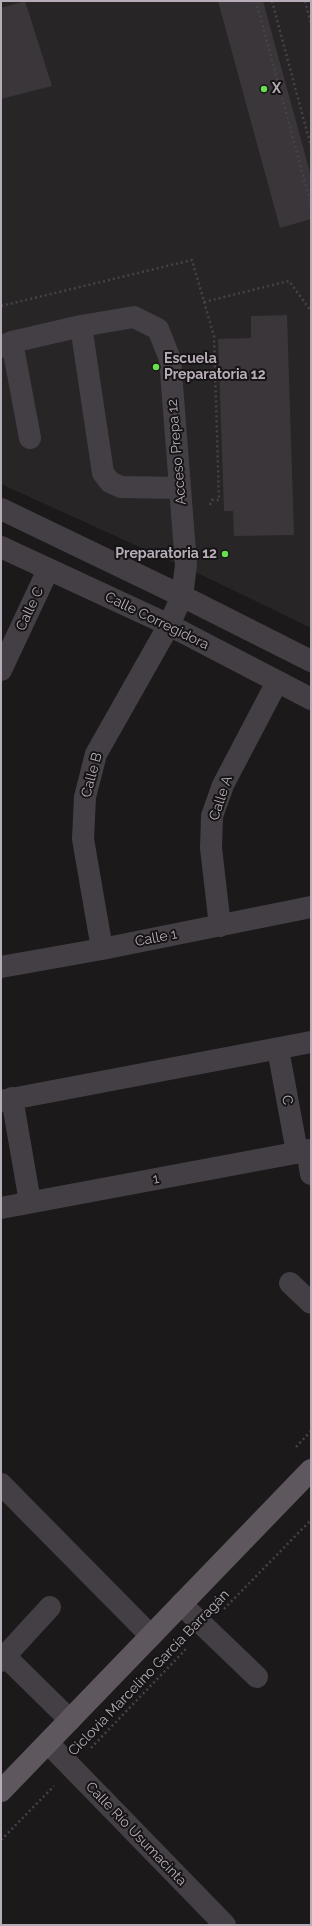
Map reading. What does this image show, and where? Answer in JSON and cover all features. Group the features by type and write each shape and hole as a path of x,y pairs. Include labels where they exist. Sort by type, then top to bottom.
{"main road":[{"path":"1,1791 311,1470"}],"street":[{"name":"Acceso Prepa 12","path":"7,345 81,326 134,317 158,329 170,359 186,565 182,596"},
{"path":"81,326 103,473 110,482 121,486 180,488"},
{"path":"7,345 30,438"},
{"path":"1,509 182,596 311,661"},
{"name":"Calle Corregidora","path":"1,547 169,625 311,699"},
{"name":"Calle C","path":"1,670 48,570"},
{"name":"Calle B","path":"102,949 83,839 85,797 96,754 169,625 182,596"},
{"name":"Calle A","path":"220,926 211,848 212,816 223,785 277,682"},
{"name":"Calle 1","path":"1,967 102,949 311,907"},
{"path":"30,1202 7,1100 311,1042"},
{"name":"C","path":"278,1048 311,1174"},
{"name":"1","path":"1,1208 305,1151"},
{"path":"290,1283 311,1303"},
{"path":"1,1484 151,1636"},
{"path":"181,1604 257,1677"},
{"path":"50,1608 3,1658 70,1720"},
{"name":"Calle Río Usumacinta","path":"48,1743 225,1925"}],"path":[{"path":"256,1 311,205"},
{"path":"272,1 311,147"},
{"path":"305,1 311,24"},
{"path":"204,302 289,281 311,311"},
{"name":"Ciclovia Marcelino García Barragán","path":"1,1840 311,1520"}],"shaded area":[{"name":"Escuela Preparatoria 12","path":"1,1 311,1 311,628 210,579 1,484"}],"building":[{"path":"25,1 52,86 1,99 1,8"},
{"name":"X","path":"218,1 263,1 311,176 311,219 280,228"},
{"path":"287,315 294,535 234,536 233,511 224,511 218,339 251,338 251,316"}],"place":[{"name":"X","path":"264,89"},
{"name":"Escuela Preparatoria 12","path":"156,367"},
{"name":"Preparatoria 12","path":"225,554"}]}
